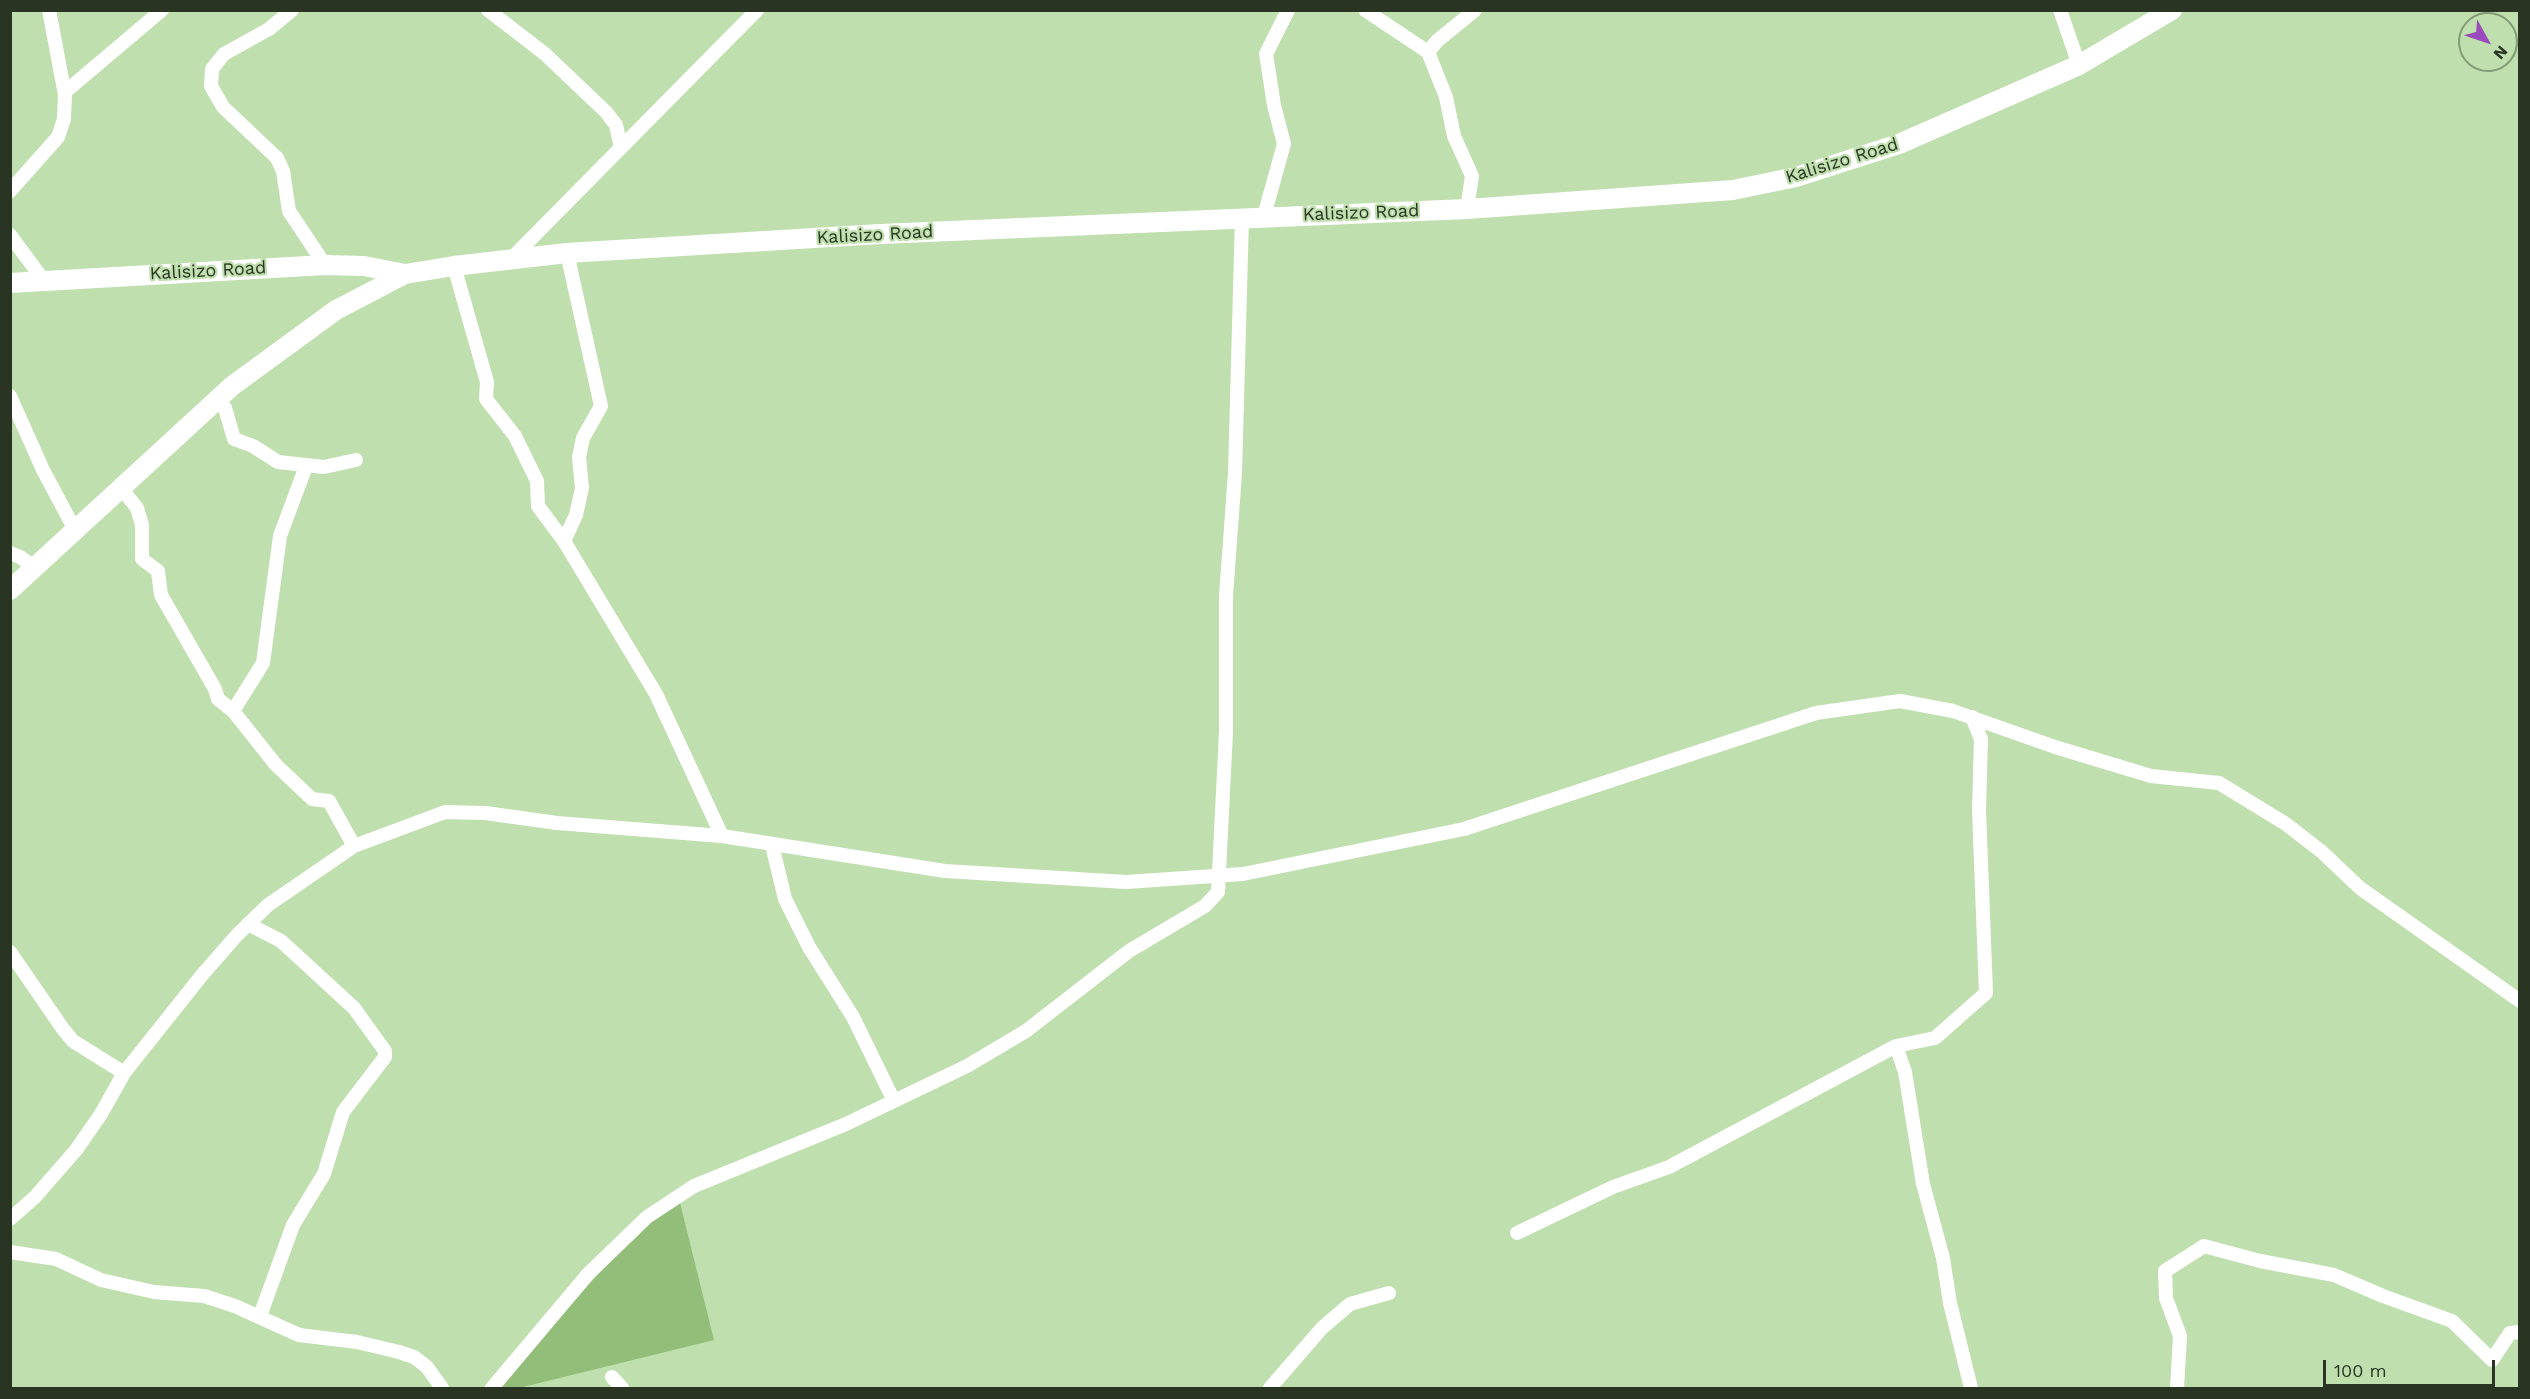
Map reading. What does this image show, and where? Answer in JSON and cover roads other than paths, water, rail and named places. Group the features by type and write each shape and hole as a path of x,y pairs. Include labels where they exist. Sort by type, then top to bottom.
{"street":[{"path":"10,190 58,137 64,119 65,92 49,10"},
{"path":"65,92 162,10"},
{"path":"292,10 269,29 224,54 212,69 211,86 223,106 277,158 283,171 289,211 325,265"},
{"path":"488,10 545,54 606,112 616,125 621,148"},
{"path":"512,258 757,10"},
{"path":"1264,216 1284,144 1274,105 1266,54 1287,10"},
{"path":"1365,10 1428,52 1446,97 1454,136 1472,176 1467,209"},
{"path":"1428,52 1437,40 1475,10"},
{"path":"2060,10 2079,65"},
{"name":"Kalisizo Road","path":"10,284 325,265 364,266 405,274 512,258 567,253 879,234 1467,209 1681,196 1771,183 1879,152 2079,65 2170,11"},
{"path":"492,1389 588,1274 646,1217 694,1186 846,1124 967,1066 1026,1031 1129,951 1213,900 1218,892 1226,732 1226,596 1235,473 1242,217"},
{"path":"10,235 44,281"},
{"path":"564,541 576,515 582,488 579,457 583,438 601,406 567,253"},
{"path":"454,266 487,382 486,399 515,436 537,481 538,506 564,541 656,694 722,836"},
{"path":"10,590 217,401 266,360 336,310 405,274"},
{"path":"10,396 43,470 75,530"},
{"path":"217,401 225,408 234,439 253,446 278,462 324,467 356,460"},
{"path":"233,711 263,663 280,536 306,466"},
{"path":"121,488 137,508 142,525 142,559 158,572 161,595 215,689 218,699 233,711 276,765 312,799 329,801 354,846"},
{"path":"10,553 20,556 34,567"},
{"path":"10,1219 35,1197 76,1150 101,1114 124,1073 202,975 248,924 286,891 354,846 445,812 485,813 557,823 722,836 945,871 1126,882 1219,876 1243,874 1464,829 1816,712 1900,701 1935,706 1972,717 2099,761 2151,776 2219,783 2286,824 2322,852 2360,888 2520,1000"},
{"path":"1517,1233 1613,1187 1669,1167 1896,1046 1935,1038 1986,993 1979,810 1981,739 1972,717"},
{"path":"772,845 785,899 809,947 853,1017 894,1101"},
{"path":"248,924 281,941 354,1008 385,1051 381,1066 353,1096 343,1112 324,1174 293,1225 260,1316"},
{"path":"10,952 68,1035 124,1073"},
{"path":"1896,1046 1905,1072 1923,1184 1943,1258 1950,1303 1971,1389"},
{"path":"2176,1389 2180,1336 2166,1298 2165,1271 2204,1246 2260,1262 2334,1275 2452,1321 2492,1360 2510,1333 2520,1332"},
{"path":"10,1252 56,1259 86,1274 154,1292 204,1296 260,1316 299,1335 357,1342 414,1357 427,1367 442,1389"},
{"path":"1270,1389 1322,1329 1350,1304 1389,1293"},
{"path":"612,1377 622,1389"}]}
